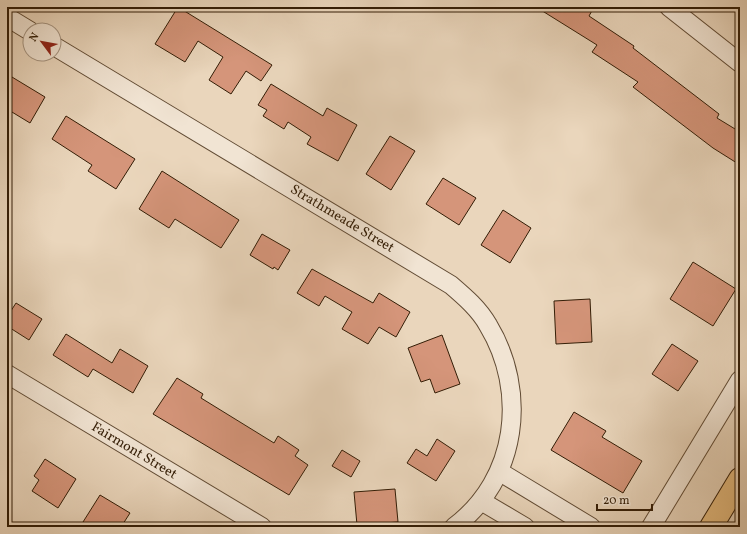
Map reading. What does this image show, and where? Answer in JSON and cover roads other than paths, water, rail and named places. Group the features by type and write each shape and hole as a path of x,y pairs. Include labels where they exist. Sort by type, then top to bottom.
{"highway":[{"path":"711,527 740,479"}],"street":[{"path":"669,7 740,63"},
{"path":"7,17 22,26"},
{"name":"Strathmeade Street","path":"62,51 451,285 472,304 488,324 497,343 509,377 512,405 511,433 506,456 500,472"},
{"name":"Fairmont Street","path":"7,374 262,527"},
{"path":"651,527 740,380"},
{"path":"454,527 481,501 500,472 592,527"},
{"path":"481,501 525,527"}]}
